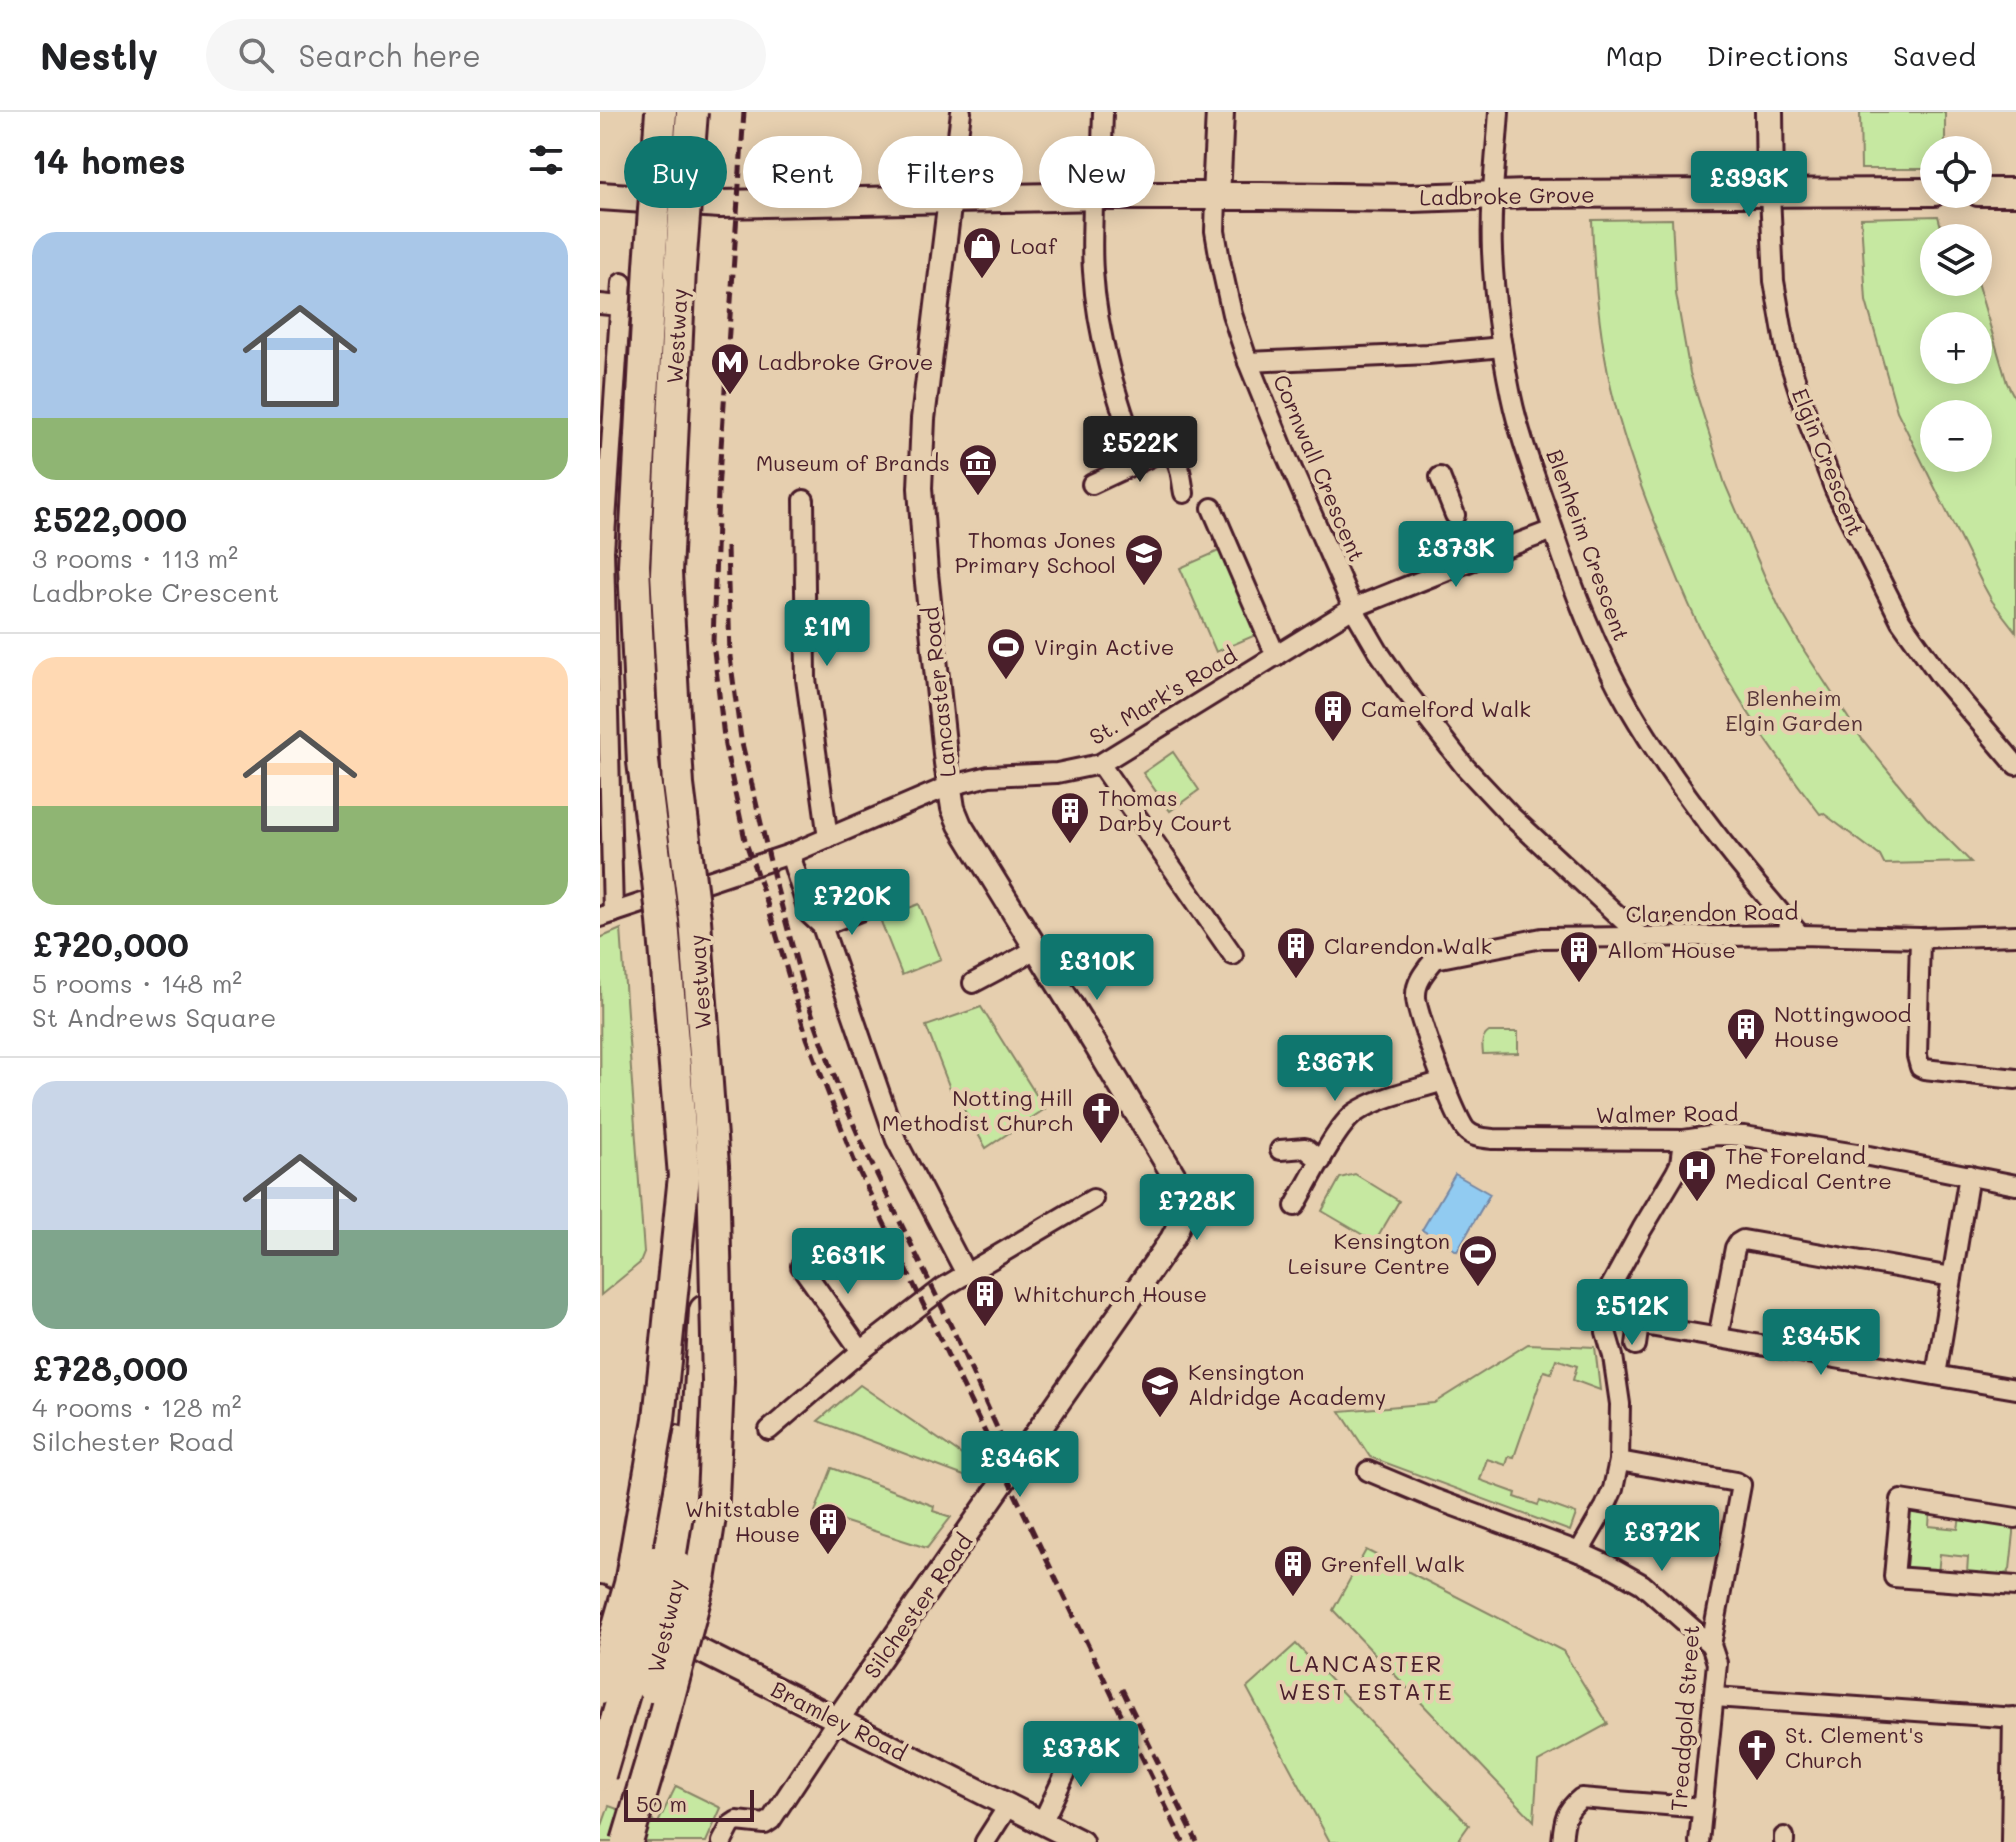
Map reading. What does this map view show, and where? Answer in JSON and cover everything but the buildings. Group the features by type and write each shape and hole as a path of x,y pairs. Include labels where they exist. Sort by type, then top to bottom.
{"highway":[{"name":"Westway","path":"600,1775 630,1673 657,1561 680,1415 684,1314 684,1176 663,921 643,762 634,565 661,112"},
{"name":"Westway","path":"606,1842 653,1684 679,1568 698,1424 713,1165 695,920 678,785 666,573 680,269 692,112"},
{"path":"627,1842 700,1580 713,1498 718,1382 713,1165"},
{"path":"600,1689 630,1584 659,1419 684,1176"}],"main road":[{"path":"1216,197 1220,112"},
{"name":"Elgin Crescent","path":"1769,112 1770,194"},
{"name":"Ladbroke Grove","path":"1155,192 1216,197 1412,198 1920,192"},
{"path":"1992,192 2016,192"},
{"name":"Ladbroke Grove","path":"600,196 720,204 878,201"}],"street":[{"name":"Lancaster Road","path":"958,136 961,112"},
{"path":"1102,136 1103,112"},
{"name":"Blenheim Crescent","path":"1499,112 1493,195 1495,298 1512,398 1553,530 1587,618 1629,707 1667,769 1704,819 1800,935"},
{"name":"Elgin Crescent","path":"1770,194 1778,312 1796,386 1822,460 1901,621 1941,677 2015,761"},
{"name":"Cornwall Crescent","path":"1216,197 1215,231 1232,314 1285,453 1353,608 1402,686 1465,767 1510,815 1642,938"},
{"name":"Lancaster Road","path":"949,208 923,419 920,488 926,573 953,808 960,825 1176,1179 1183,1213"},
{"path":"1098,208 1093,269 1101,329 1108,368 1139,461"},
{"path":"606,915 604,551 622,283"},
{"path":"600,304 620,306"},
{"path":"1248,362 1428,354 1502,347"},
{"path":"1092,484 1165,452 1178,462 1184,493"},
{"path":"1440,477 1455,515"},
{"path":"804,500 806,679 828,838"},
{"path":"1212,508 1276,656"},
{"name":"St. Mark's Road","path":"606,915 790,854 949,786 989,776 1057,773 1100,764 1353,608 1553,530"},
{"path":"1464,537 1473,560"},
{"path":"1100,764 1233,955"},
{"path":"790,854 809,914 822,926 896,1140 966,1274"},
{"path":"822,926 867,908"},
{"name":"Clarendon Road","path":"1443,1081 1417,1008 1415,993 1420,978 1435,959 1542,938 2016,935"},
{"path":"1920,938 1917,1056 1920,1067 2016,1079"},
{"path":"973,983 1036,948"},
{"path":"1295,1206 1341,1128 1354,1113 1443,1081"},
{"name":"Walmer Road","path":"1443,1081 1465,1129 1476,1137 1683,1140 1717,1135 1744,1136 2016,1185"},
{"path":"1579,1552 1613,1489 1619,1461 1620,1404 1606,1332 1607,1293 1680,1164 1683,1140"},
{"path":"1280,1150 1305,1148 1321,1161"},
{"path":"1936,1375 1969,1175"},
{"path":"769,1430 861,1351 944,1287 1093,1199"},
{"name":"Silchester Road","path":"837,1720 1172,1239 1183,1213"},
{"path":"1718,1338 1735,1248 1743,1240 1952,1277"},
{"path":"801,1266 861,1351"},
{"path":"1636,1345 1636,1324 2016,1389"},
{"name":"Treadgold Street","path":"1619,1461 1741,1485 1711,1645 1717,1663 1715,1697 1699,1842"},
{"path":"1368,1471 1610,1566 1642,1584 1711,1645"},
{"path":"2016,1518 1901,1500 1894,1577 2016,1586"},
{"name":"Bramley Road","path":"602,1602 1081,1842"},
{"path":"1715,1697 2014,1718 2011,1842"},
{"path":"722,1842 731,1825 737,1821 765,1824 771,1820 837,1720"},
{"path":"1042,1823 1082,1738"},
{"path":"1562,1842 1565,1816 1581,1798 1702,1808"},
{"path":"985,1842 1008,1806"}],"green space":[{"path":"1860,112 1945,112 1945,136 1920,136 1920,169 1861,169"},
{"path":"1938,216 1940,224 1920,224 1920,296 1981,296 1986,312 1920,312 1920,384 1992,384 1992,332 2007,383 2016,400 2016,632 1992,601 1927,472 1992,472 1992,400 1920,400 1920,458 1897,411 1866,301 1861,218"},
{"name":"Blenheim Elgin Garden","path":"1672,219 1676,294 1690,373 1725,484 1765,577 1805,652 1862,739 1926,817 1971,862 1884,864 1880,856 1823,813 1820,814 1748,712 1696,621 1646,501 1621,426 1603,347 1594,263 1592,220"},
{"path":"1221,550 1258,634 1216,652 1180,568"},
{"path":"1173,752 1199,790 1170,811 1143,773"},
{"path":"919,904 941,959 902,975 880,919"},
{"path":"621,929 644,1253 640,1263 601,1295 600,938"},
{"path":"981,1007 1045,1109 986,1148 963,1108 958,1109 926,1026"},
{"path":"1489,1032 1518,1032 1518,1053 1483,1054 1483,1039"},
{"path":"1355,1174 1399,1201 1375,1242 1322,1211 1340,1178"},
{"path":"1528,1344 1595,1347 1600,1390 1573,1380 1577,1366 1556,1359 1551,1373 1544,1371 1514,1457 1509,1456 1506,1465 1487,1459 1480,1480 1516,1493 1515,1497 1538,1505 1540,1501 1576,1514 1570,1531 1370,1457 1340,1411 1434,1403"},
{"path":"860,1385 982,1469 972,1479 818,1421"},
{"path":"832,1468 934,1506 933,1511 951,1517 927,1548 815,1512"},
{"path":"1913,1511 1930,1511 1929,1526 1958,1529 1960,1517 2011,1526 2014,1533 2008,1573 1998,1576 1967,1573 1968,1557 1940,1554 1938,1574 1904,1570 1905,1517"},
{"path":"1366,1550 1563,1651 1608,1724 1538,1762 1534,1821 1333,1610"},
{"path":"1296,1644 1469,1825 1457,1842 1330,1842 1247,1688"},
{"path":"676,1786 721,1808 706,1842 600,1842 600,1831 609,1806 658,1823"}],"water":[{"path":"1455,1174 1490,1194 1457,1251 1422,1230"}],"railway":[{"path":"744,112 718,491 713,642 725,746 745,840 807,1038 855,1163 1183,1842"},
{"path":"727,547 730,657 741,739 806,997 863,1146 954,1332 1019,1477"},
{"path":"1122,1689 1197,1842"}],"place":[{"name":"Loaf","path":"982,280"},
{"name":"Ladbroke Grove","path":"730,396"},
{"name":"Museum of Brands","path":"978,497"},
{"name":"Thomas Jones Primary School","path":"1144,587"},
{"name":"Virgin Active","path":"1006,681"},
{"name":"Camelford Walk","path":"1333,743"},
{"name":"Thomas Darby Court","path":"1070,845"},
{"name":"Clarendon Walk","path":"1296,980"},
{"name":"Allom House","path":"1579,984"},
{"name":"Nottingwood House","path":"1746,1061"},
{"name":"Notting Hill Methodist Church","path":"1101,1145"},
{"name":"The Foreland Medical Centre","path":"1697,1203"},
{"name":"Kensington Leisure Centre","path":"1478,1288"},
{"name":"Whitchurch House","path":"985,1328"},
{"name":"Kensington Aldridge Academy","path":"1160,1419"},
{"name":"Whitstable House","path":"828,1556"},
{"name":"Grenfell Walk","path":"1293,1598"},
{"name":"St. Clement's Church","path":"1757,1782"}],"district":[{"name":"LANCASTER WEST ESTATE","path":"1366,1678"}]}
